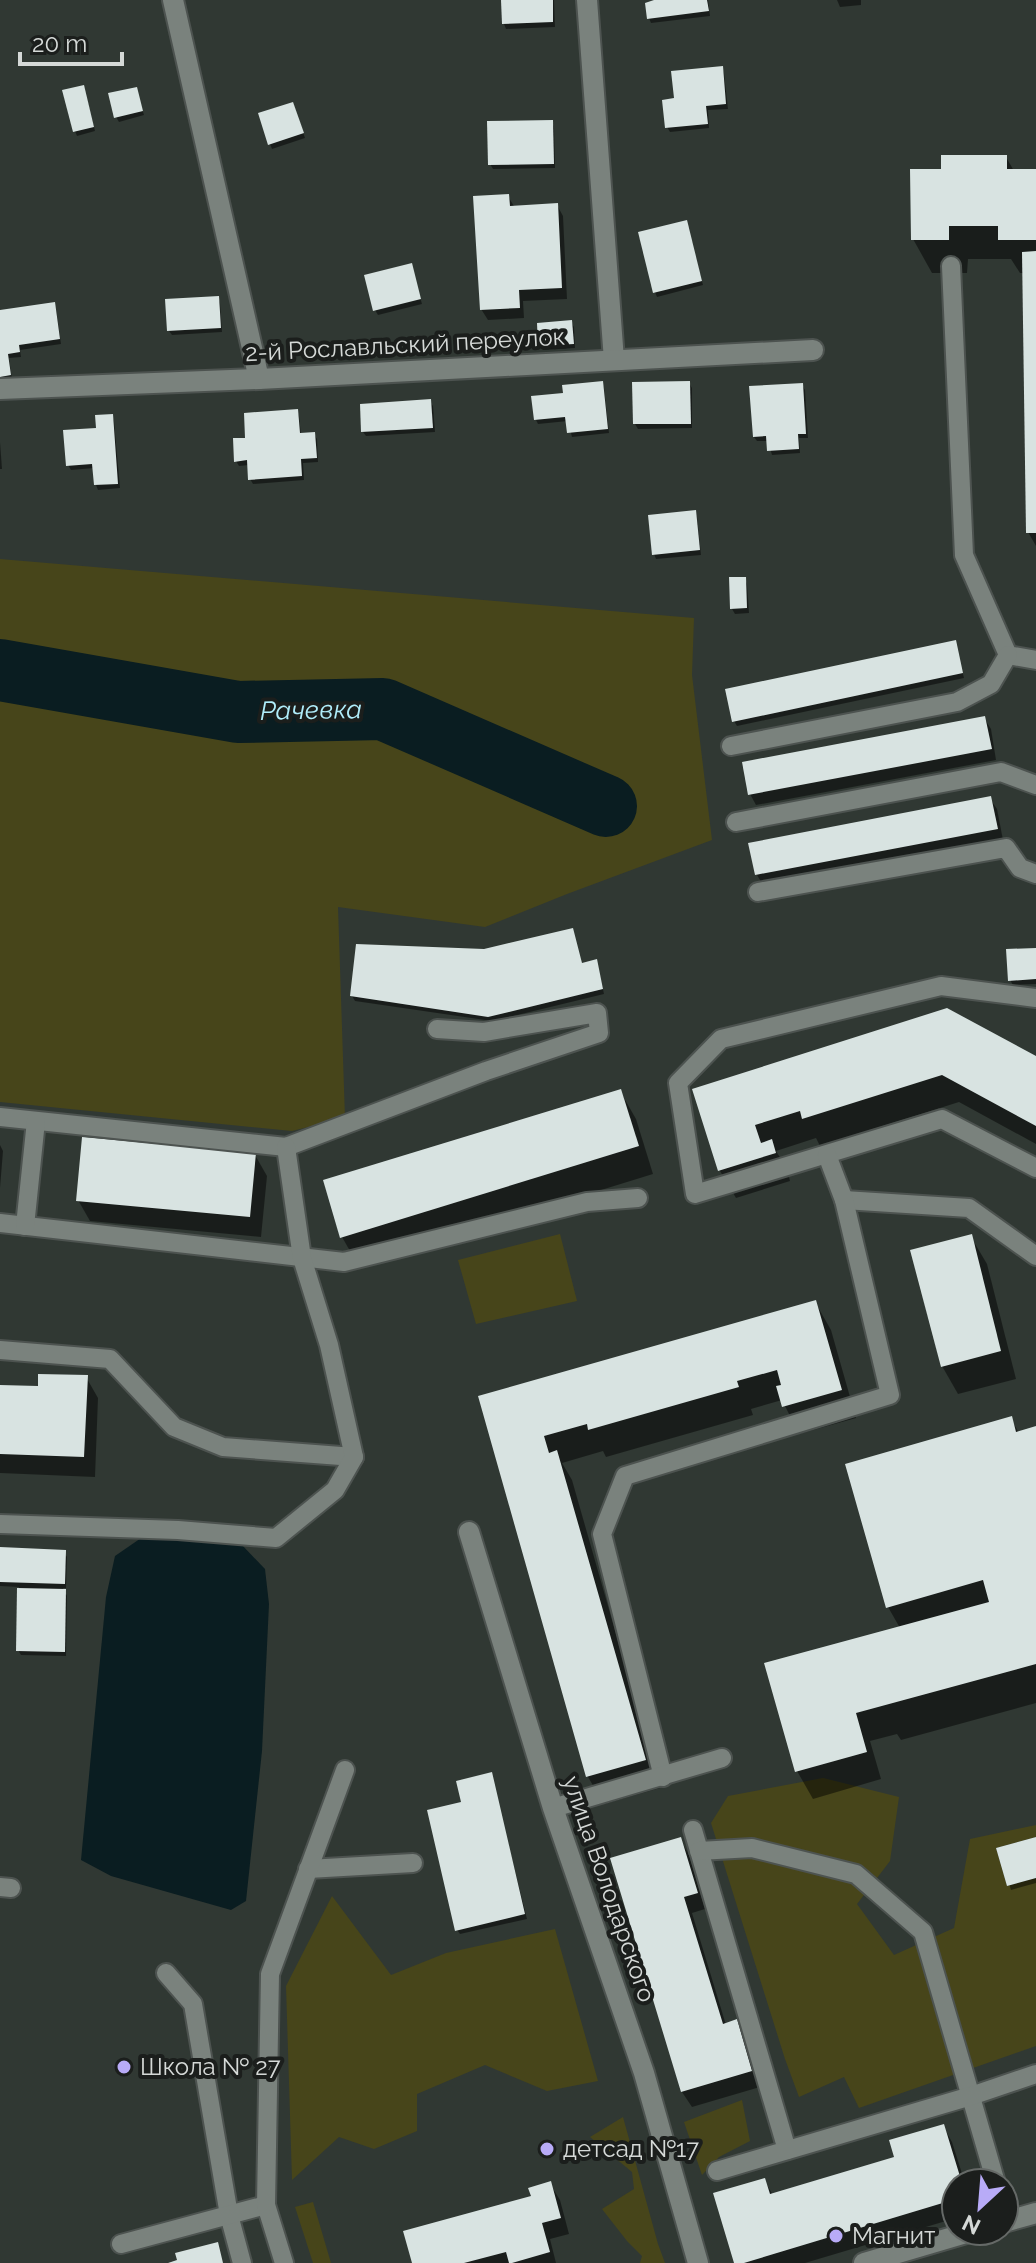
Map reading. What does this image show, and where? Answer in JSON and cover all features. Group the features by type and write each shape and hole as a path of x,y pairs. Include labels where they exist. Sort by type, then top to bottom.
{"street":[{"path":"173,0 259,379"},
{"path":"587,0 614,360"},
{"name":"2-й Рославльский переулок","path":"0,389 259,379 813,350"},
{"name":"улица Володарского","path":"469,1532 553,1808 644,2073 698,2263"},
{"path":"864,2263 940,2241"}],"lane":[{"path":"951,266 964,555 1008,655"},
{"path":"1008,655 1036,660"},
{"path":"731,746 957,702 991,684 1008,655"},
{"path":"736,822 1001,772 1036,785"},
{"path":"758,892 1006,848 1020,868 1036,874"},
{"path":"1036,998 941,986 926,989 721,1039 678,1083 695,1194 942,1119 1036,1168"},
{"path":"0,1117 286,1147 486,1071 599,1033 597,1013 484,1032 437,1029"},
{"path":"25,1226 36,1121"},
{"path":"0,1524 178,1530 276,1538 335,1490 354,1457 329,1345 302,1258 286,1147"},
{"path":"663,1777 602,1534 625,1476 890,1395 844,1200 827,1155"},
{"path":"0,1223 344,1262 587,1202 638,1198"},
{"path":"844,1200 969,1208 1036,1256"},
{"path":"0,1350 110,1359 174,1427 223,1447 354,1457"},
{"path":"553,1808 722,1758"},
{"path":"284,2263 266,2205 270,1974 345,1770"},
{"path":"693,1830 787,2150"},
{"path":"699,1851 752,1848 856,1874 923,1932 991,2167"},
{"path":"308,1869 413,1863"},
{"path":"166,1973 193,2004 229,2215 242,2263"},
{"path":"717,2171 1036,2074"},
{"path":"121,2244 266,2205"}],"shaded area":[{"path":"0,559 694,618 692,675 712,840 485,927 338,907 345,1118 292,1131 0,1102"},
{"path":"560,1234 577,1301 476,1324 458,1260"},
{"path":"823,1778 899,1797 890,1861 857,1904 894,1955 954,1928 970,1839 1036,1825 1036,1837 996,1848 1007,1886 1036,1878 1036,2046 859,2108 844,2077 799,2097 711,1823 728,1796"},
{"path":"332,1896 391,1975 446,1953 555,1929 598,2081 547,2091 485,2065 417,2094 417,2131 374,2149 339,2137 292,2180 286,1986"},
{"path":"742,2100 750,2141 719,2157 702,2175 684,2122"},
{"path":"623,2117 665,2263 640,2263 642,2256 602,2209 634,2189 632,2172 590,2137"},
{"path":"313,2202 331,2263 313,2263 295,2207"}],"water":[{"path":"144,1536 241,1544 265,1569 269,1604 262,1751 246,1901 231,1910 111,1876 81,1860 106,1597 115,1556"}],"building":[{"path":"501,0 553,0 553,22 502,24"},
{"path":"654,0 707,0 709,11 647,19 645,3"},
{"path":"723,66 726,104 706,106 708,124 665,128 662,100 674,98 671,71"},
{"path":"84,85 94,127 73,132 62,90"},
{"path":"137,87 143,111 114,118 108,93"},
{"path":"293,102 304,133 268,145 258,113"},
{"path":"553,120 554,164 488,165 487,121"},
{"path":"941,155 1007,155 1007,169 1036,169 1036,240 998,240 998,226 949,226 949,240 911,240 910,169 941,169"},
{"path":"509,194 510,206 558,203 562,288 519,290 520,308 480,310 473,196"},
{"path":"687,220 702,281 653,293 638,232"},
{"path":"1036,251 1036,533 1026,533 1022,252"},
{"path":"412,263 421,299 373,311 364,275"},
{"path":"219,296 221,328 167,331 165,299"},
{"path":"55,302 60,339 19,345 20,352 8,354 11,375 0,377 0,310"},
{"path":"572,320 574,344 538,346 537,323"},
{"path":"603,381 608,429 567,433 565,417 534,420 531,396 563,393 562,385"},
{"path":"690,381 691,424 633,424 632,382"},
{"path":"803,383 806,434 798,434 799,449 767,451 766,436 753,437 749,386"},
{"path":"431,399 433,428 361,432 360,404"},
{"path":"298,409 300,433 315,432 317,458 301,459 302,476 248,480 247,460 234,462 233,438 245,438 244,413"},
{"path":"113,414 118,484 94,485 92,464 66,466 63,430 96,428 95,415"},
{"path":"696,510 700,550 652,555 648,515"},
{"path":"729,577 746,577 747,608 730,609"},
{"path":"956,640 963,673 732,722 725,689"},
{"path":"985,716 992,749 748,795 742,762"},
{"path":"991,796 998,829 755,875 748,843"},
{"path":"573,928 582,963 597,959 603,989 488,1017 350,996 356,944 484,949"},
{"path":"1036,948 1036,979 1008,981 1006,949"},
{"path":"947,1008 1036,1056 1036,1126 942,1075 802,1119 800,1111 755,1125 761,1143 772,1139 776,1153 718,1171 692,1089"},
{"path":"621,1089 639,1146 340,1238 323,1180"},
{"path":"82,1137 256,1153 250,1217 76,1201"},
{"path":"972,1234 1001,1351 941,1367 910,1250"},
{"path":"816,1300 842,1390 782,1407 776,1386 781,1385 777,1370 737,1381 739,1387 588,1430 587,1424 544,1436 549,1453 557,1450 646,1760 586,1777 478,1396"},
{"path":"38,1374 88,1375 84,1457 0,1454 0,1385 38,1386"},
{"path":"1012,1416 1016,1432 1036,1426 1036,1664 856,1713 867,1752 795,1772 764,1663 989,1602 983,1580 886,1608 845,1464"},
{"path":"0,1547 66,1550 65,1584 0,1582"},
{"path":"17,1588 66,1589 65,1652 16,1651"},
{"path":"492,1772 525,1914 455,1931 427,1810 461,1802 456,1781"},
{"path":"681,1837 698,1893 684,1897 723,2024 737,2019 752,2071 681,2092 610,1858"},
{"path":"1036,1837 1036,1878 1007,1886 996,1848"},
{"path":"944,2124 957,2167 940,2167 940,2204 744,2263 734,2263 713,2193 765,2178 770,2194 894,2157 889,2140"},
{"path":"551,2181 561,2218 542,2223 550,2252 512,2263 509,2263 506,2252 464,2263 412,2263 403,2231 531,2196 528,2188"},
{"path":"218,2242 223,2263 168,2263 177,2260 175,2253"}],"waterway":[{"name":"Рачевка","path":"0,670 238,712 383,709 606,806"}],"place":[{"name":"Школа № 27","path":"124,2067"},
{"name":"детсад №17","path":"547,2149"},
{"name":"Магнит","path":"836,2236"}]}
